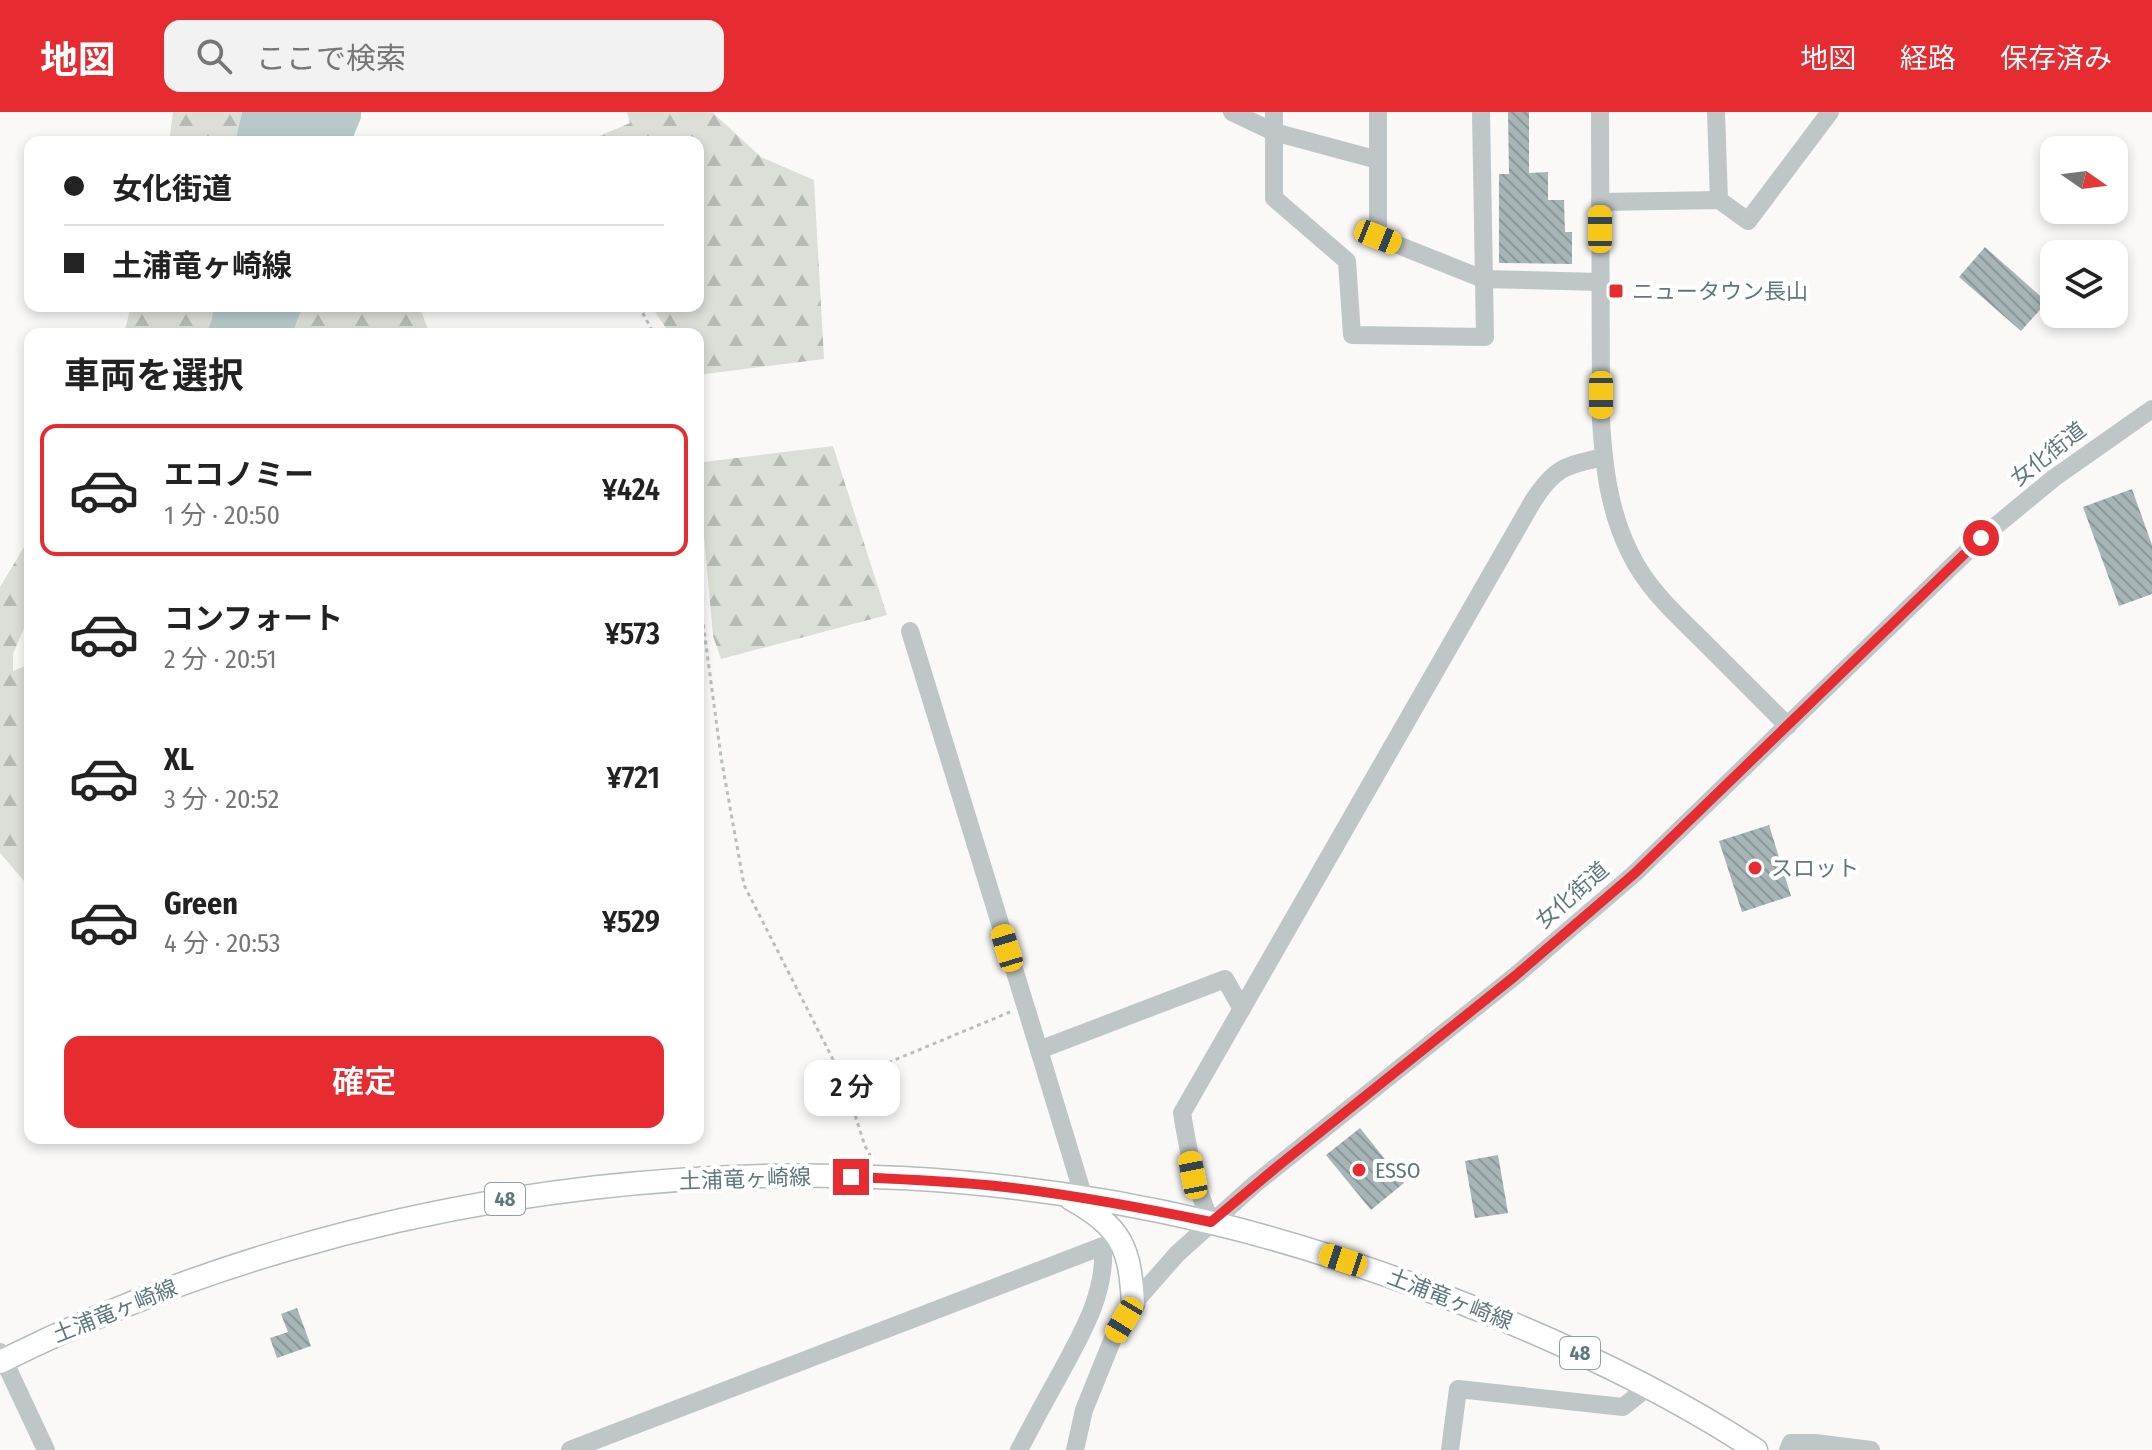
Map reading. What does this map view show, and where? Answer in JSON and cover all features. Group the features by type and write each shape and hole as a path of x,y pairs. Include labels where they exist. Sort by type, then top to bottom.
{"main road":[{"name":"土浦竜ヶ崎線","path":"1,1358 197,1278 427,1214 561,1191 687,1179 882,1178 1074,1196 1211,1222 1320,1252 1532,1331 1648,1387 1756,1450"},
{"path":"1074,1196 1118,1237 1132,1274 1133,1304"}],"street":[{"path":"1232,112 1274,132 1378,160"},
{"path":"1274,112 1274,198 1347,261 1352,335 1485,337 1481,112"},
{"path":"1378,112 1378,237 1483,279 1600,282"},
{"path":"1600,112 1603,457 1612,506 1630,554 1645,579 1788,726"},
{"path":"1716,112 1719,200"},
{"path":"1600,202 1719,200 1748,221 1830,112"},
{"name":"女化街道","path":"1075,1450 1084,1410 1114,1336 1133,1304 1160,1272 1211,1222 1587,915 1681,831 1981,538 2054,478 2152,409"},
{"path":"1211,1222 1193,1175 1182,1113 1544,484 1557,471 1569,465 1603,457"},
{"path":"910,631 1039,1050 1074,1196"},
{"path":"1039,1050 1225,979 1242,1009"},
{"path":"570,1450 1103,1246 1104,1265 1088,1323 1019,1450"},
{"path":"1088,1323 1114,1336"},
{"path":"1,1358 46,1450"},
{"path":"1450,1450 1458,1389 1623,1407 1648,1387"},
{"path":"1788,1450 1791,1443 1871,1450"}],"path":[{"path":"704,630 721,757 744,885 844,1081 865,1146 882,1178"},
{"path":"844,1081 1025,1006"}],"green space":[{"path":"173,112 242,112 236,136 170,136"},
{"path":"627,112 712,112 761,157 814,180 824,359 704,374 704,328 666,328 655,312 704,312 704,136 599,136 630,123"},
{"path":"130,312 213,312 208,328 126,328"},
{"path":"301,312 421,312 428,328 294,328"},
{"path":"833,446 887,615 721,659 713,636 704,536 704,462"},
{"path":"24,547 24,628 13,654 13,671 24,666 24,881 0,853 0,587"}],"shaded area":[{"path":"242,112 361,112 354,136 236,136"},
{"path":"213,312 301,312 294,328 208,328"}],"building":[{"path":"1508,112 1529,112 1529,173 1548,172 1548,200 1564,200 1565,232 1572,232 1572,264 1499,263 1499,174 1509,174"},
{"path":"1985,247 2040,296 2040,310 2021,331 1959,277"},
{"path":"2132,489 2152,545 2152,594 2119,606 2083,507"},
{"name":"スロット","path":"1769,825 1791,896 1742,912 1719,841"},
{"path":"1360,1128 1404,1183 1371,1210 1326,1155"},
{"path":"1498,1155 1508,1213 1475,1218 1465,1161"},
{"path":"297,1308 311,1346 277,1358 270,1338 288,1332 281,1314"}],"place":[{"name":"ニュータウン長山","path":"1616,291"},
{"name":"スロット","path":"1755,868"},
{"name":"ESSO","path":"1359,1170"}],"route":[{"path":"851,1177 1020,1189 1211,1222 1515,976 1634,874 1981,538"}]}
